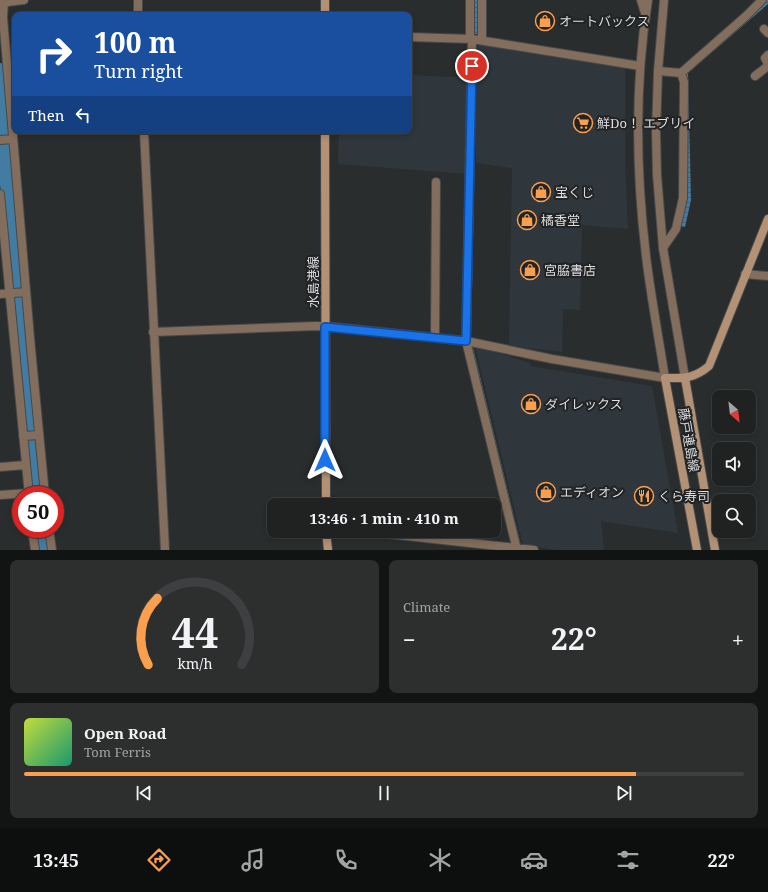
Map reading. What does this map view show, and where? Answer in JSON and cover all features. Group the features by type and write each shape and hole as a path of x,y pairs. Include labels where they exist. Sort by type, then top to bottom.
{"main road":[{"path":"325,0 325,12"},
{"name":"水島港線","path":"324,134 326,498"},
{"path":"665,378 685,378 700,373 709,366 768,219"},
{"name":"藤戸連島線","path":"665,378 697,550"},
{"name":"藤戸連島線","path":"685,378 715,550"},
{"path":"327,538 328,550"}],"street":[{"path":"24,0 3,2 6,140 24,292 44,486"},
{"path":"138,0 138,12"},
{"path":"470,0 469,342 518,549"},
{"path":"482,0 482,40"},
{"path":"641,0 645,16"},
{"path":"153,332 325,327 469,342 665,378 647,262 641,208 639,157 640,66 648,0"},
{"path":"664,0 658,71 656,132 657,175 663,248 685,378"},
{"path":"658,71 681,73 762,0"},
{"path":"412,36 471,38 640,66"},
{"path":"755,76 768,65 765,58 768,55"},
{"path":"663,248 676,229 683,198 684,82 681,73"},
{"path":"144,134 164,550"},
{"path":"435,338 436,182"},
{"path":"0,194 11,293 28,486"},
{"path":"745,274 768,276"},
{"path":"0,294 24,292"},
{"path":"24,436 38,435"},
{"path":"0,467 26,465"},
{"path":"0,495 12,495"},
{"path":"33,538 35,550"},
{"path":"50,538 52,550"},
{"path":"422,538 534,550"}],"shaded area":[{"path":"478,42 625,67 625,165 628,229 582,225 580,310 563,309 562,352 509,346 512,168 476,163 476,146 468,146 467,174 338,164 339,134 412,134 412,75 477,78"},
{"path":"475,346 530,363 530,366 652,386 678,533 601,521 604,550 556,550 523,545"}],"water":[{"path":"474,0 478,0 477,34 474,34"},
{"path":"765,0 768,0 768,4 688,73 691,200 685,227 681,226 687,200 684,72"},
{"path":"472,148 475,148 471,339 522,550 518,550 468,340"}],"waterway":[{"path":"0,71 8,184 37,486"},
{"path":"0,141 33,486"},
{"path":"39,538 40,550"},
{"path":"44,538 46,550"}],"place":[{"name":"オートバックス","path":"545,21"},
{"name":"鮮Do！ エブリイ","path":"583,123"},
{"name":"宝くじ","path":"541,192"},
{"name":"橘香堂","path":"527,220"},
{"name":"宮脇書店","path":"530,270"},
{"name":"ダイレックス","path":"531,404"},
{"name":"エディオン","path":"546,492"},
{"name":"くら寿司","path":"644,496"}],"route":[{"path":"325,460 325,327 466,341 472,66"}]}
